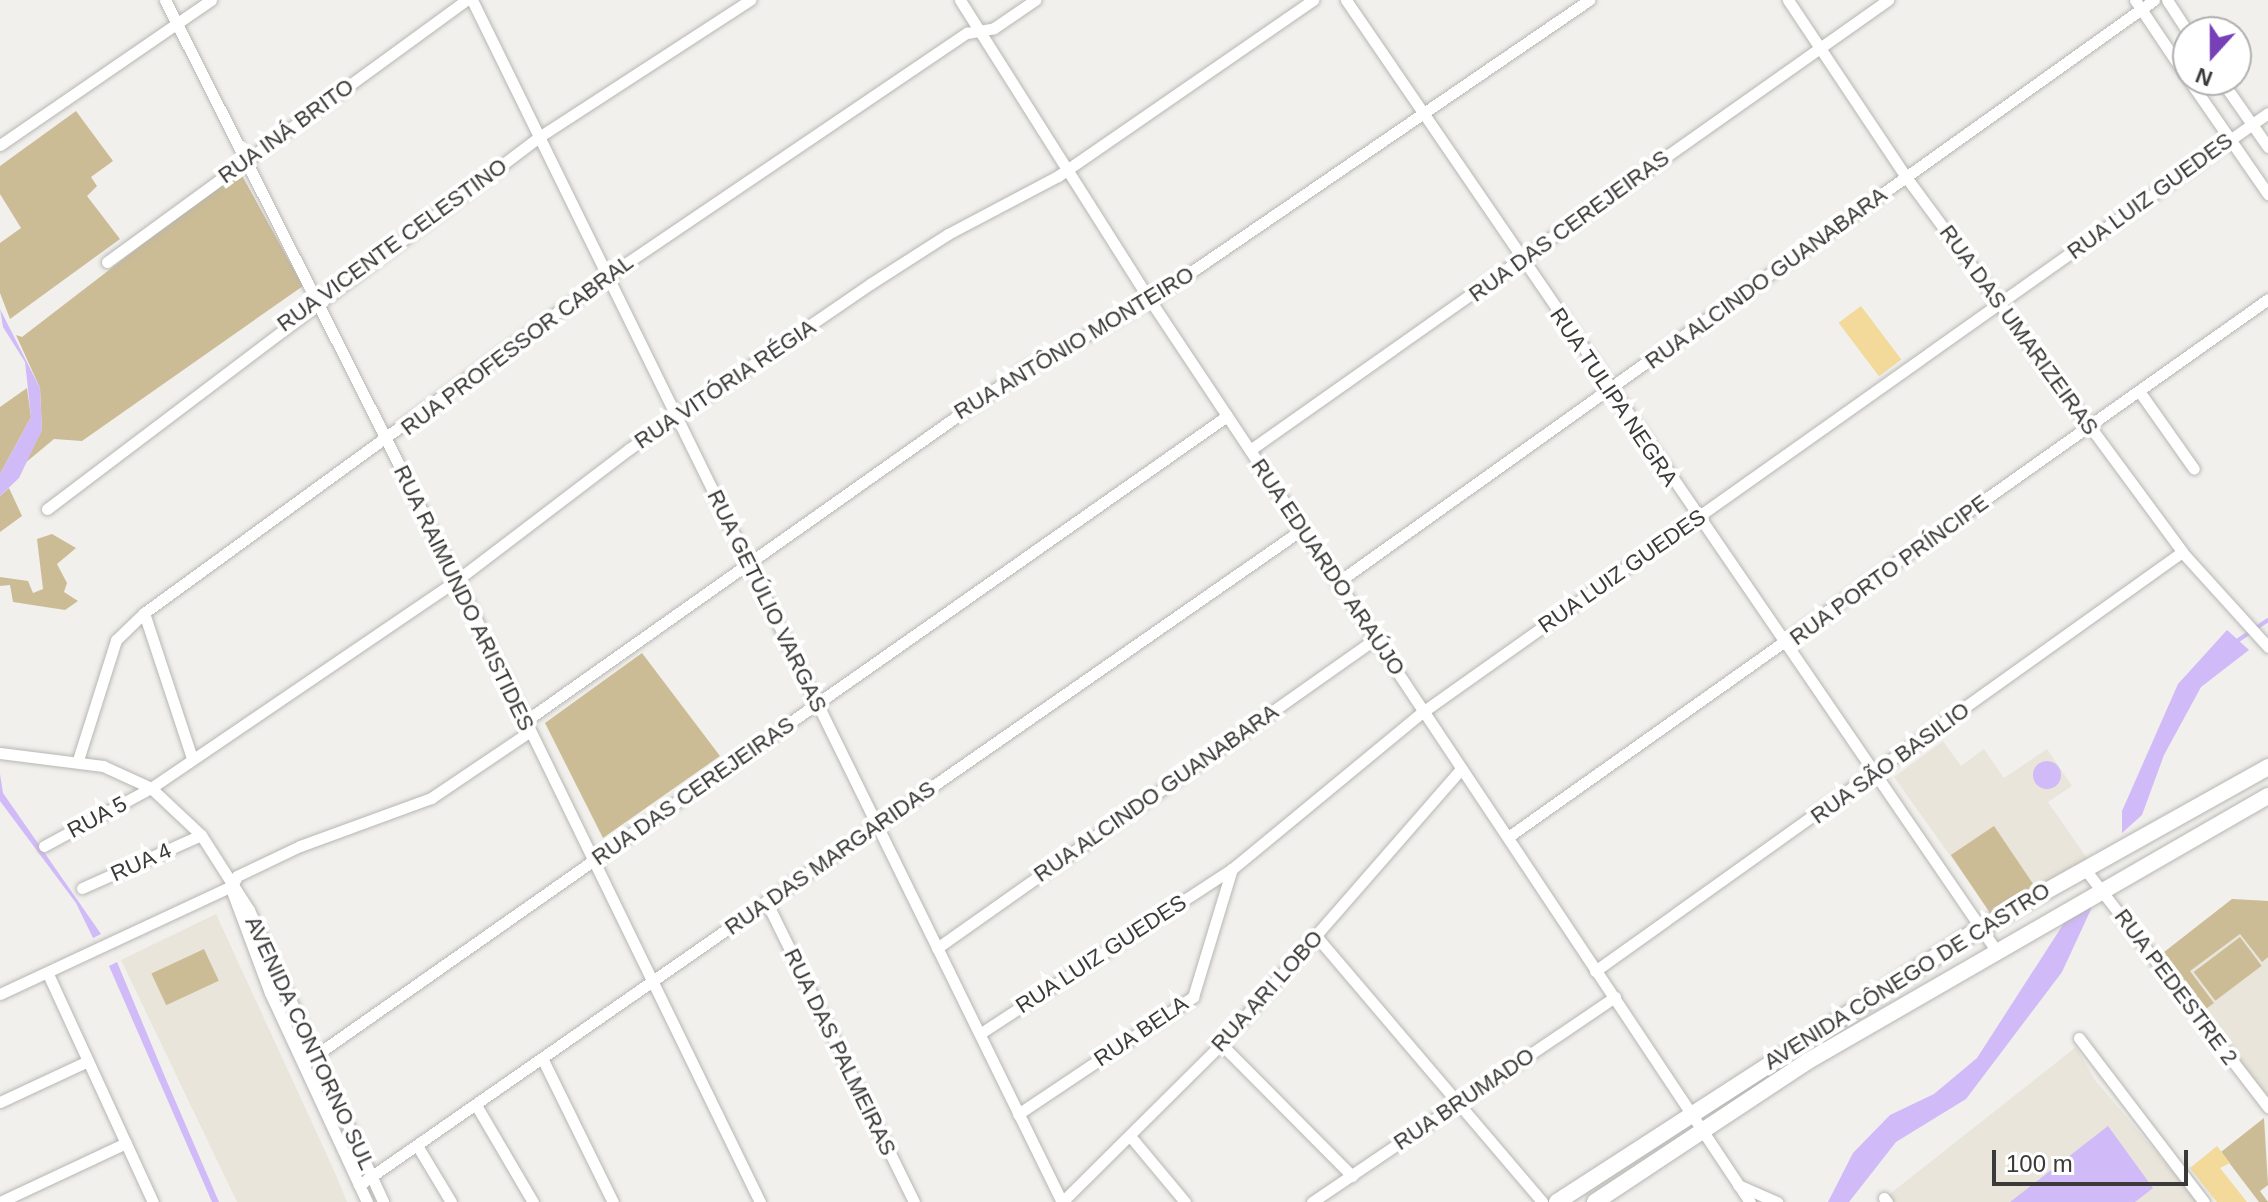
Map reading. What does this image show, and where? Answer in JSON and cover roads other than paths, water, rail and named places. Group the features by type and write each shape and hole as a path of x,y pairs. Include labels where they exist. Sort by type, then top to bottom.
{"main road":[{"name":"AVENIDA CÔNEGO DE CASTRO","path":"1557,1202 1982,927 2268,767"},
{"name":"AVENIDA CÔNEGO DE CASTRO","path":"1595,1202 1701,1129 1995,949 2268,796"}],"street":[{"name":"RUA RAIMUNDO ARISTIDES","path":"165,0 319,299 760,1202"},
{"path":"0,145 211,0"},
{"name":"RUA INÁ BRITO","path":"107,262 466,0"},
{"name":"RUA GETÚLIO VARGAS","path":"472,0 1062,1202"},
{"name":"RUA VICENTE CELESTINO","path":"47,509 319,299 539,137 750,0"},
{"name":"RUA EDUARDO ARAÚJO","path":"960,0 1069,165 1150,300 1301,530 1750,1202"},
{"name":"RUA PROFESSOR CABRAL","path":"78,760 116,640 144,613 387,441 606,277 977,28 994,28 1035,0"},
{"name":"RUA VITÓRIA RÉGIA","path":"151,788 191,755 457,580 677,418 909,259 1069,165 1313,0"},
{"name":"RUA TULIPA NEGRA","path":"1346,0 1608,391 1788,643 1995,949"},
{"name":"RUA ANTÔNIO MONTEIRO","path":"2,989 48,974 232,886 237,876 300,846 431,798 746,562 1018,373 1150,300 1589,0"},
{"name":"RUA DAS UMARIZEIRAS","path":"1788,0 1906,177 2182,552 2266,643"},
{"name":"RUA DAS CEREJEIRAS","path":"1250,450 1888,0"},
{"name":"RUA ALCINDO GUANABARA","path":"1338,582 1906,177 2138,4 2154,0"},
{"path":"2138,4 2172,55"},
{"path":"2200,96 2268,194"},
{"path":"2232,96 2268,147"},
{"name":"RUA LUIZ GUEDES","path":"981,1033 1232,869 1424,711 2228,138 2268,113"},
{"name":"RUA PORTO PRÍNCIPE","path":"1508,837 1788,643 2268,299"},
{"path":"2139,391 2194,469"},
{"name":"RUA DAS CEREJEIRAS","path":"316,1055 1227,416"},
{"name":"RUA DAS MARGARIDAS","path":"359,1185 372,1179 1301,530"},
{"name":"RUA SÃO BASILIO","path":"1595,971 2182,552"},
{"path":"144,613 191,755"},
{"name":"RUA ALCINDO GUANABARA","path":"937,948 1375,639"},
{"name":"AVENIDA CONTORNO SUL","path":"0,753 78,760 151,788 201,835 249,910 383,1202"},
{"name":"RUA ARI LOBO","path":"1062,1202 1221,1044 1461,769"},
{"name":"RUA 5","path":"44,846 151,788"},
{"name":"RUA 4","path":"82,888 201,835"},
{"name":"RUA PEDESTRE 2","path":"2084,868 2268,1107"},
{"name":"RUA BELA","path":"1018,1114 1193,997 1232,869"},
{"name":"AVENIDA CONTORNO SUL","path":"232,886 235,911 264,979 367,1202"},
{"name":"RUA DAS PALMEIRAS","path":"766,901 914,1202"},
{"path":"1316,936 1542,1202"},
{"path":"48,974 153,1202"},
{"name":"RUA BRUMADO","path":"1312,1202 1615,997"},
{"path":"2079,1038 2204,1202"},
{"path":"1221,1044 1352,1176"},
{"path":"543,1060 613,1202"},
{"path":"0,1102 88,1061"},
{"path":"476,1105 533,1202"},
{"path":"1130,1136 1185,1202"},
{"path":"0,1202 126,1143"},
{"path":"418,1147 451,1202"},
{"path":"1738,1185 1777,1202"}],"waterway":[{"path":"2234,643 2268,620"}]}
